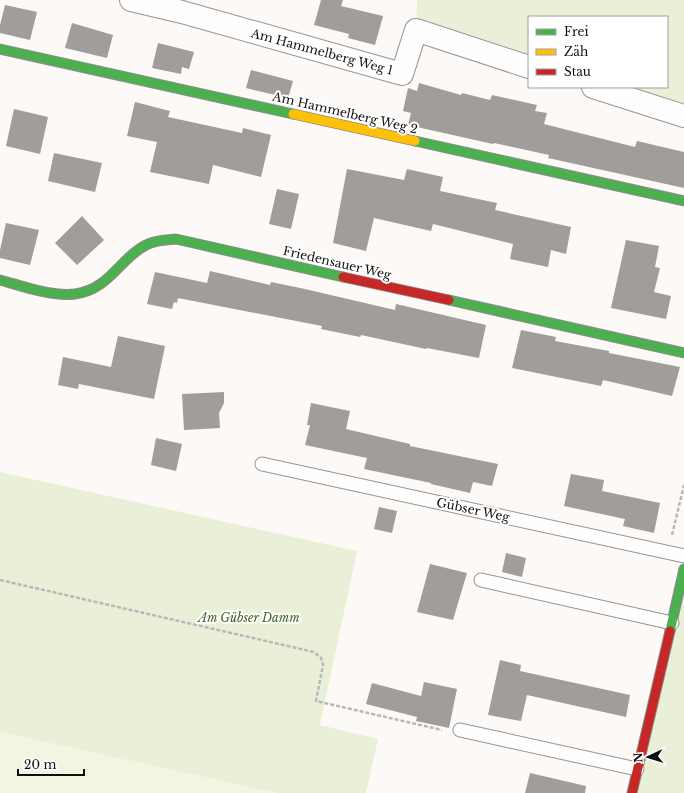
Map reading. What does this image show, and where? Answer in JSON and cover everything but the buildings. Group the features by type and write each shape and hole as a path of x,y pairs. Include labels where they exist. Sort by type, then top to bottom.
{"street":[{"name":"Am Hammelberg Weg 1","path":"131,0 182,12 402,74 416,30 528,67"},
{"name":"Am Hammelberg Weg 2","path":"0,49 684,201"},
{"path":"596,88 684,116"},
{"name":"Friedensauer Weg","path":"0,280 65,294 84,292 99,286 145,246 160,240 176,239 684,353"},
{"path":"632,793 684,570"}],"lane":[{"name":"Gübser Weg","path":"262,464 684,556"},
{"path":"481,580 672,623"},
{"path":"460,730 637,769"}],"path":[{"path":"0,580 314,652 321,658 323,665 316,701 453,732 460,730"}],"green space":[{"path":"417,0 684,0 684,116 596,88 668,88 668,16 528,16 528,67 416,30"},
{"name":"Am Gübser Damm","path":"0,472 357,551 320,725 378,739 366,793 276,793 0,732"},
{"path":"684,569 684,793 632,793"},
{"path":"0,732 276,793 0,793"}],"traffic: fast":[{"path":"0,49 293,114"},
{"path":"415,141 684,201"},
{"path":"0,280 57,294 75,294 87,291 106,280 137,251 149,243 176,239 343,277"},
{"path":"449,300 684,353"},
{"path":"670,631 684,569"}],"traffic: slow":[{"path":"293,114 415,141"}],"traffic: jam":[{"path":"343,277 449,300"},
{"path":"632,793 670,631"}]}
